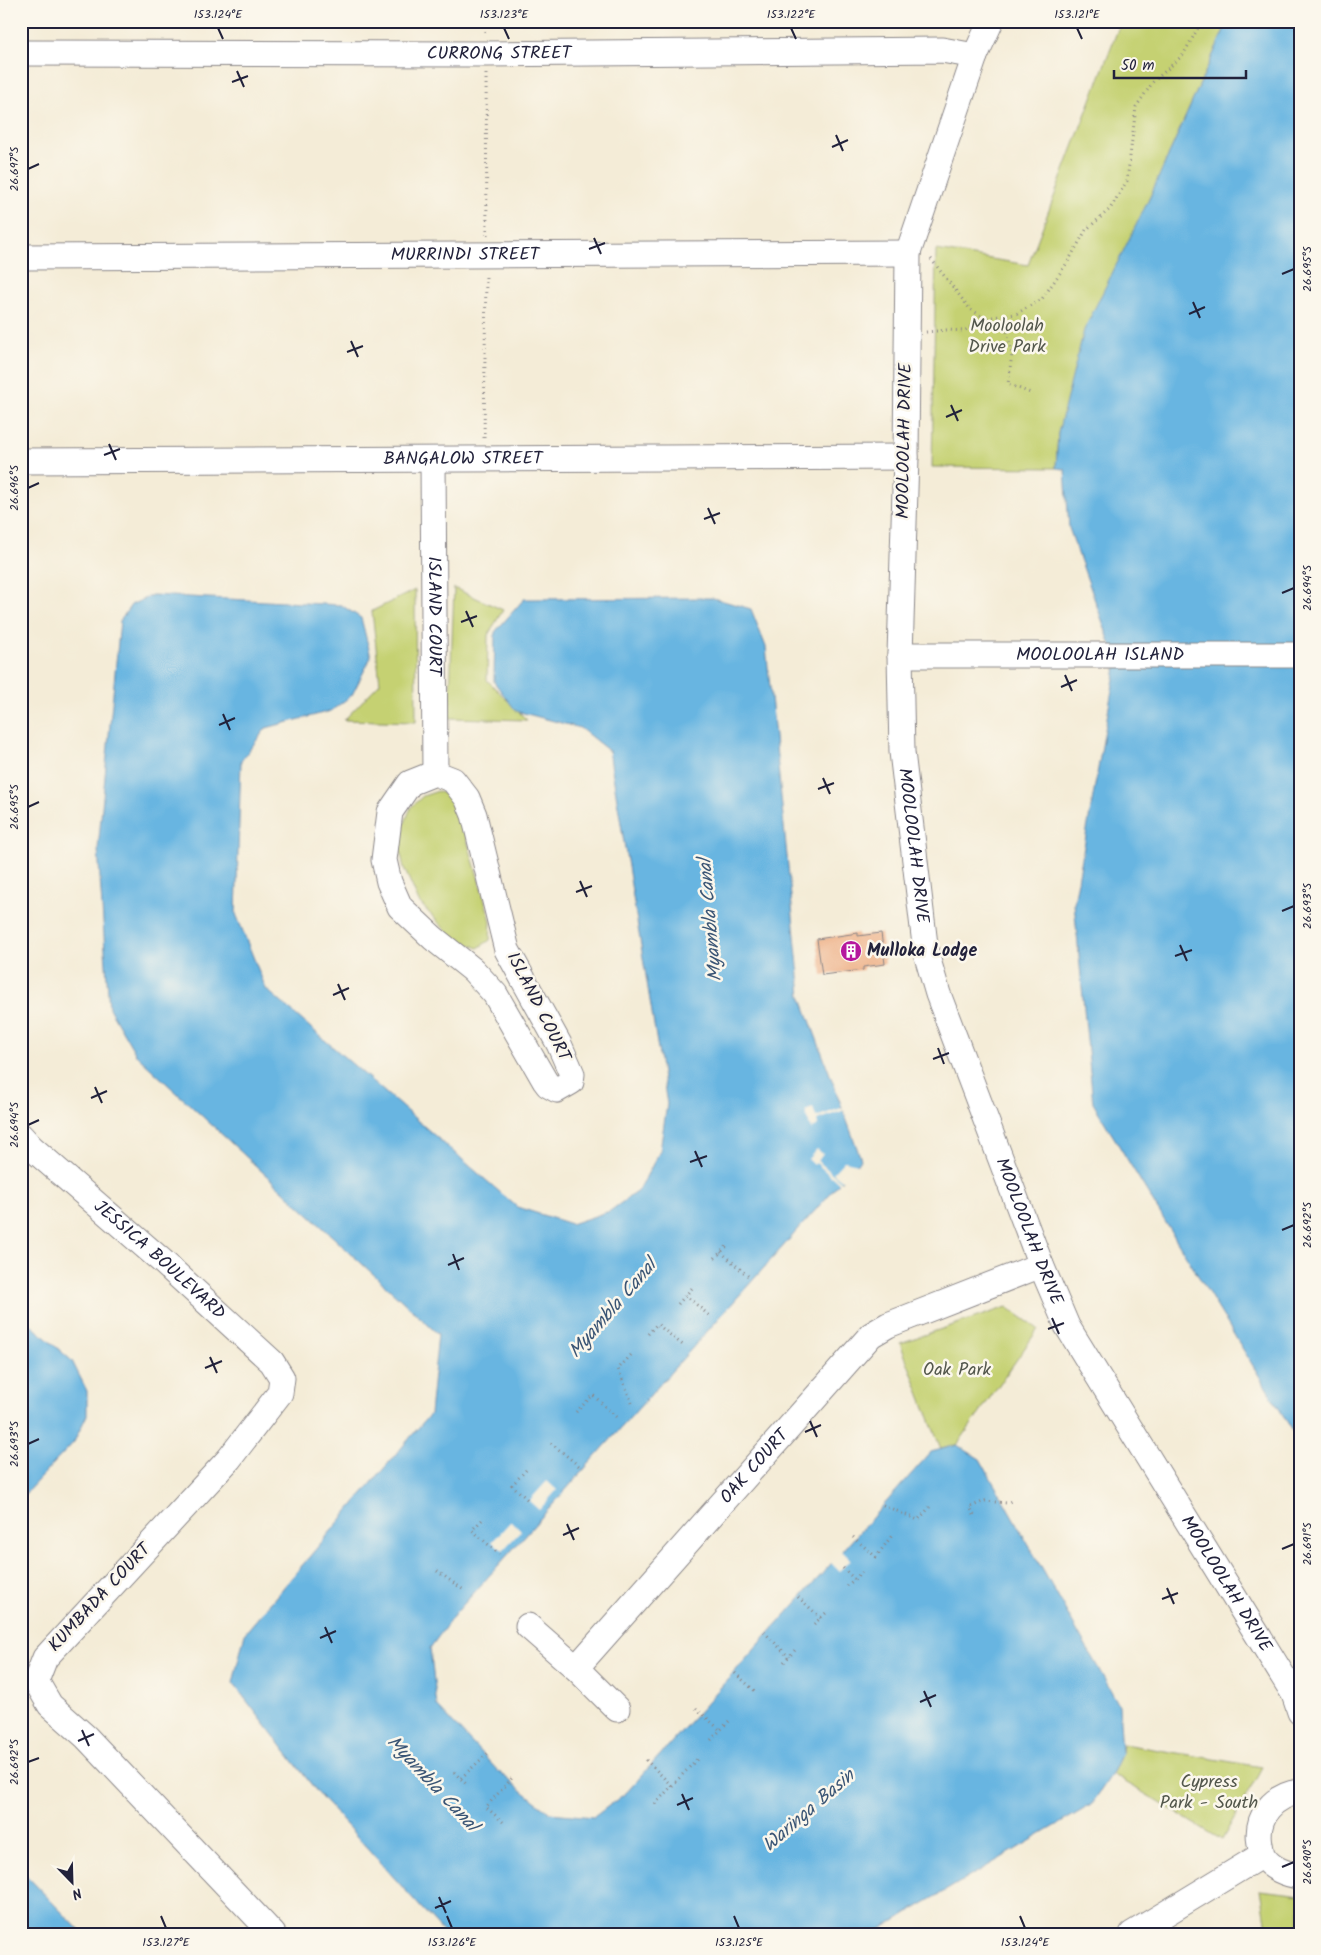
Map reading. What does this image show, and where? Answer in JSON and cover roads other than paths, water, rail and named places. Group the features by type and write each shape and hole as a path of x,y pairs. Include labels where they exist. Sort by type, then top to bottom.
{"street":[{"name":"MOOLOOLAH DRIVE","path":"991,21 975,56 920,256 907,336 906,457 900,654 902,760 926,953 938,994 1041,1265 1067,1326 1294,1694 1300,1712"},
{"name":"CURRONG STREET","path":"21,53 496,54 942,50 975,56"},
{"name":"MURRINDI STREET","path":"21,257 920,256"},
{"name":"BANGALOW STREET","path":"21,461 906,457"},
{"name":"ISLAND COURT","path":"433,460 435,773"},
{"name":"MOOLOOLAH ISLAND","path":"900,654 1300,655"},
{"name":"ISLAND COURT","path":"435,773 453,780 467,798 474,815 507,950 559,1044 572,1074 571,1082 557,1090 548,1085 495,994 473,970 433,938 400,907 389,882 384,860 390,812 410,783 435,773"},
{"path":"473,970 488,965 507,950"},
{"name":"JESSICA BOULEVARD","path":"21,1136 32,1148 162,1261 272,1362 282,1378 280,1393"},
{"name":"OAK COURT","path":"576,1668 871,1335 888,1324 1041,1265"},
{"name":"KUMBADA COURT","path":"273,1934 86,1737 50,1705 36,1681 45,1658 229,1459 280,1393"},
{"path":"528,1626 576,1668 617,1708"},
{"path":"1300,1792 1290,1793 1276,1800 1266,1810 1260,1824 1259,1838 1262,1855 1283,1873 1300,1876"},
{"path":"1132,1934 1262,1855"}],"water":[{"path":"1228,21 1300,21 1300,1443 1093,1103 1074,903 1117,662 1069,528 1065,469 1056,468 1058,433 1084,330 1149,199"},
{"path":"152,595 341,605 361,618 371,657 352,695 331,711 266,728 241,761 236,914 266,989 517,1207 571,1224 610,1211 639,1190 660,1151 667,1104 609,751 580,728 516,711 494,682 495,632 524,599 713,598 751,609 766,647 801,996 861,1159 455,1614 430,1648 437,1706 499,1772 550,1813 594,1817 627,1792 931,1452 957,1445 980,1459 1119,1705 1122,1753 1112,1774 1091,1805 872,1934 445,1934 321,1797 233,1683 245,1633 430,1414 438,1334 137,1056 109,1008 98,849 120,621 131,605"},
{"path":"21,1316 72,1361 87,1391 87,1415 74,1442 21,1498"},
{"path":"21,1870 83,1934 21,1934"}],"place":[{"name":"Mulloka Lodge","path":"851,951"}],"park label":[{"name":"Mooloolah Drive Park","path":"1007,336"},
{"name":"Oak Park","path":"957,1370"},
{"name":"Cypress Park - South","path":"1209,1792"}],"water label":[{"name":"Myambla Canal","path":"711,920"},
{"name":"Myambla Canal","path":"613,1309"},
{"name":"Myambla Canal","path":"432,1784"},
{"name":"Waringa Basin","path":"809,1811"}]}
